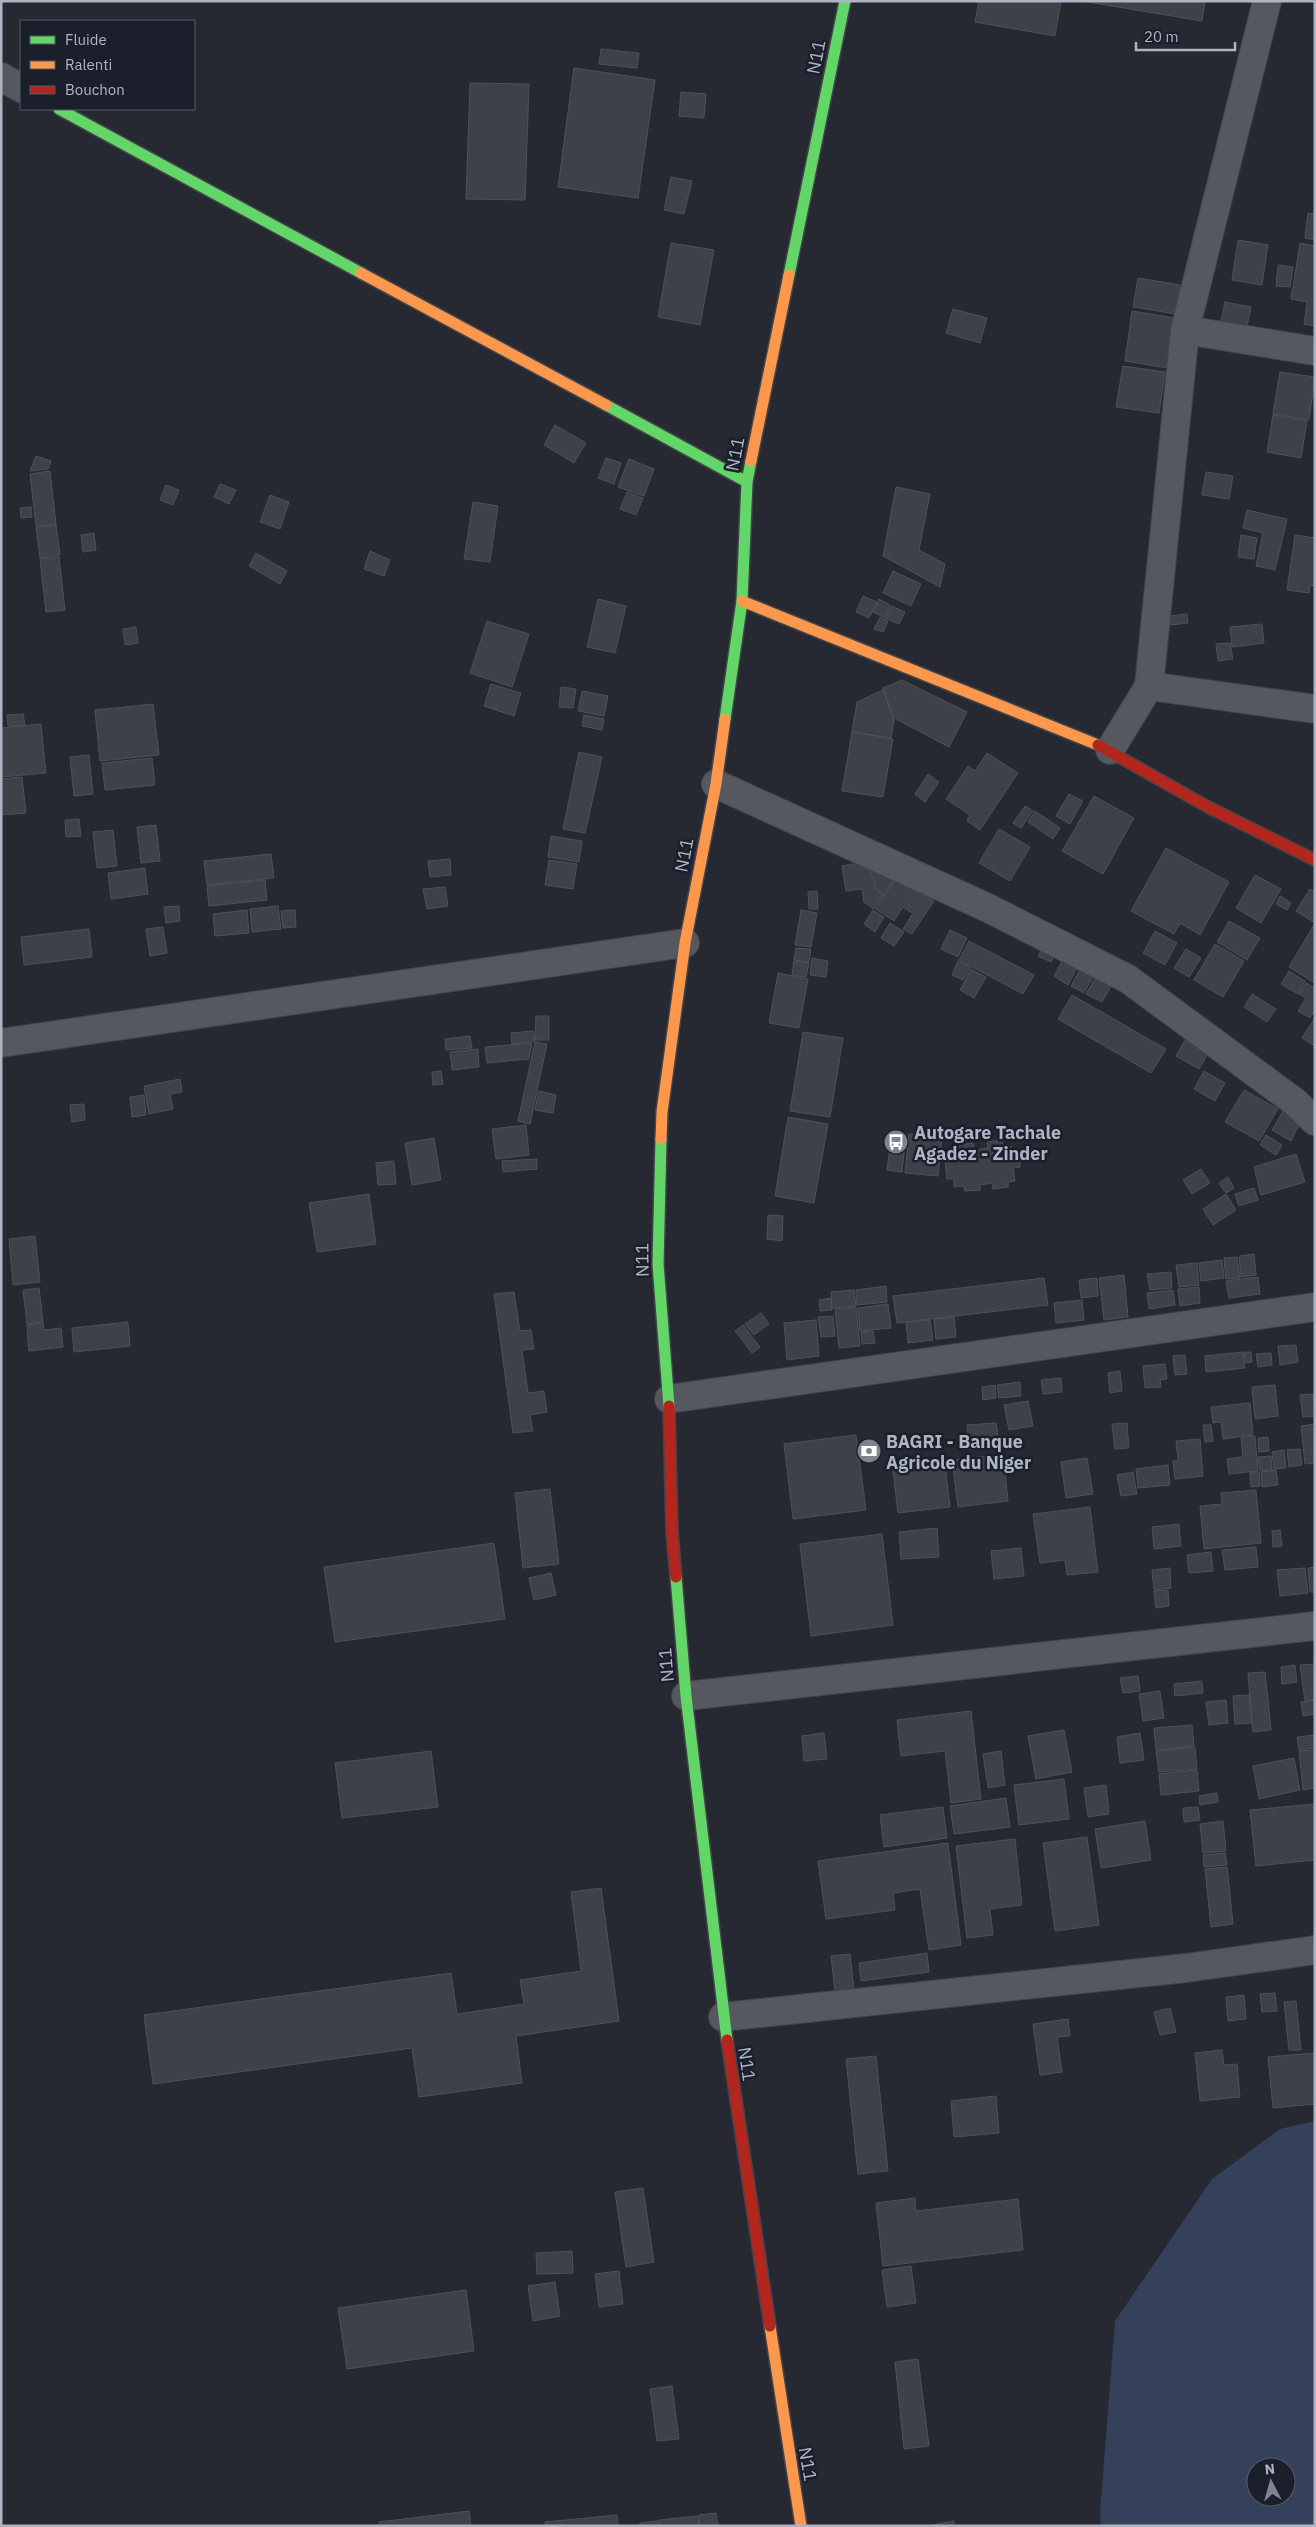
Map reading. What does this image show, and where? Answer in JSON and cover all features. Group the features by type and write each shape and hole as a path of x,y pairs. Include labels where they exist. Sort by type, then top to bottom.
{"main road":[{"name":"N11","path":"801,2526 723,2017 686,1696 672,1532 669,1399 658,1264 662,1112 684,943 716,784 742,600 747,482 845,1"},
{"path":"61,110 747,482"},
{"path":"742,600 1110,750 1208,807 1315,860"}],"street":[{"path":"1110,750 1149,686 1184,330 1267,1"},
{"path":"1,77 20,87"},
{"path":"1184,330 1315,351"},
{"path":"1149,686 1315,709"},
{"path":"716,784 988,908 1128,979 1295,1102 1315,1121"},
{"path":"1,1043 684,943"},
{"path":"669,1399 1315,1307"},
{"path":"686,1696 1315,1626"},
{"path":"723,2017 1186,1968 1315,1950"}],"water":[{"path":"1315,2121 1315,2526 1101,2526 1100,2513 1115,2321 1212,2179 1280,2129"}],"building":[{"path":"979,1 1061,1 1055,36 975,22"},
{"path":"1082,1 1205,1 1202,21"},
{"path":"601,49 639,53 637,68 599,64"},
{"path":"574,68 655,80 638,198 558,187"},
{"path":"470,83 529,84 525,200 466,199"},
{"path":"681,92 706,94 704,118 679,116"},
{"path":"671,177 692,181 684,214 664,210"},
{"path":"1308,213 1315,214 1315,240 1305,238"},
{"path":"1238,240 1268,245 1262,285 1232,280"},
{"path":"671,243 714,250 700,325 658,317"},
{"path":"1300,243 1315,246 1315,326 1304,324 1307,302 1291,299"},
{"path":"1278,265 1293,267 1290,287 1276,286"},
{"path":"1138,278 1180,285 1176,314 1133,307"},
{"path":"1225,302 1251,307 1246,331 1220,326"},
{"path":"953,309 987,318 980,343 946,333"},
{"path":"1132,311 1175,318 1167,368 1125,361"},
{"path":"1123,366 1165,372 1159,413 1116,407"},
{"path":"1280,372 1315,377 1309,420 1273,414"},
{"path":"1273,415 1307,421 1301,458 1267,452"},
{"path":"555,425 586,443 574,463 544,445"},
{"path":"36,456 51,461 48,469 30,471"},
{"path":"606,458 621,463 614,484 598,478"},
{"path":"629,459 654,469 644,496 618,487"},
{"path":"50,471 56,524 36,526 30,474"},
{"path":"1206,472 1233,476 1229,499 1202,495"},
{"path":"220,484 236,490 229,504 214,497"},
{"path":"166,485 179,490 173,505 160,500"},
{"path":"896,487 930,494 919,550 945,564 940,587 883,556"},
{"path":"627,492 643,498 636,515 620,509"},
{"path":"270,495 289,502 280,529 260,522"},
{"path":"473,502 498,506 490,562 464,559"},
{"path":"31,507 32,517 21,518 20,508"},
{"path":"1247,510 1287,519 1275,570 1256,566 1263,533 1243,528"},
{"path":"56,525 60,555 40,558 36,527"},
{"path":"94,533 96,550 83,552 81,535"},
{"path":"1241,535 1257,538 1254,559 1238,557"},
{"path":"1295,535 1315,538 1315,586 1310,585 1309,593 1287,590"},
{"path":"370,551 390,560 384,576 364,569"},
{"path":"256,553 287,571 280,584 249,566"},
{"path":"59,557 65,610 46,612 40,559"},
{"path":"893,571 921,584 911,606 883,593"},
{"path":"863,596 877,602 869,618 856,612"},
{"path":"598,599 626,606 615,653 587,647"},
{"path":"879,599 890,605 884,617 873,612"},
{"path":"891,606 905,612 899,624 885,618"},
{"path":"1187,614 1188,623 1171,625 1170,616"},
{"path":"880,617 888,621 883,632 874,629"},
{"path":"487,621 529,634 512,687 470,673"},
{"path":"1262,624 1264,643 1232,647 1230,627"},
{"path":"136,627 138,643 125,645 123,629"},
{"path":"1230,643 1233,659 1218,661 1216,644"},
{"path":"902,680 967,712 949,747 894,718 883,688"},
{"path":"491,684 521,693 514,716 484,706"},
{"path":"561,687 576,689 573,708 559,707"},
{"path":"883,690 894,720 891,738 852,732 857,702"},
{"path":"582,691 608,696 604,716 578,711"},
{"path":"153,704 159,755 100,761 95,710"},
{"path":"23,714 25,725 8,726 7,715"},
{"path":"584,715 604,719 602,730 582,726"},
{"path":"41,724 46,773 1,777 1,728"},
{"path":"852,732 893,739 883,797 842,791"},
{"path":"579,752 602,757 585,833 563,829"},
{"path":"987,753 1018,773 980,830 967,821 970,815 946,799 968,766 975,771"},
{"path":"89,755 93,794 74,796 70,757"},
{"path":"152,758 155,785 105,790 102,763"},
{"path":"928,774 939,782 925,802 915,794"},
{"path":"22,777 26,813 1,815 1,779"},
{"path":"1069,794 1083,801 1070,824 1056,816"},
{"path":"1094,796 1134,818 1103,874 1062,851"},
{"path":"1025,806 1033,811 1021,828 1013,823"},
{"path":"1035,811 1060,828 1053,839 1028,822"},
{"path":"79,819 81,836 66,837 65,820"},
{"path":"156,825 160,861 141,863 137,827"},
{"path":"999,829 1030,847 1010,881 979,863"},
{"path":"113,830 117,866 97,868 93,832"},
{"path":"551,836 582,841 579,862 548,857"},
{"path":"1166,848 1229,882 1200,935 1180,923 1174,934 1131,911"},
{"path":"271,854 274,878 207,885 204,861"},
{"path":"450,859 451,875 430,877 428,861"},
{"path":"549,860 577,864 573,889 545,885"},
{"path":"869,861 875,890 884,895 874,909 864,902 862,889 846,891 842,866"},
{"path":"871,861 896,877 884,895 876,889"},
{"path":"145,868 148,894 111,899 108,873"},
{"path":"1255,875 1281,889 1261,923 1236,908"},
{"path":"895,879 918,893 907,910 903,907 894,921 876,909"},
{"path":"265,880 267,900 209,906 207,886"},
{"path":"445,887 448,906 427,909 423,889"},
{"path":"1310,889 1315,892 1315,923 1296,911"},
{"path":"817,891 818,909 809,909 808,892"},
{"path":"920,893 934,901 912,934 903,929 913,913 908,911"},
{"path":"1280,896 1291,903 1287,910 1276,904"},
{"path":"179,906 180,921 166,923 164,907"},
{"path":"278,906 281,929 252,932 250,909"},
{"path":"247,910 249,933 215,936 213,914"},
{"path":"295,910 296,927 283,928 281,911"},
{"path":"801,910 817,913 811,947 795,945"},
{"path":"873,910 884,917 875,932 864,924"},
{"path":"1229,921 1260,938 1247,960 1217,942"},
{"path":"890,923 904,932 894,946 881,938"},
{"path":"1315,926 1315,983 1289,967"},
{"path":"163,927 167,953 150,956 146,929"},
{"path":"89,929 92,957 24,965 21,937"},
{"path":"950,930 967,938 958,957 941,949"},
{"path":"1155,931 1177,943 1165,965 1143,953"},
{"path":"969,941 1034,975 1023,994 959,960"},
{"path":"1045,943 1057,950 1051,962 1038,956"},
{"path":"1215,944 1244,961 1223,997 1194,980"},
{"path":"796,948 811,949 809,962 794,960"},
{"path":"1186,949 1201,958 1189,977 1174,968"},
{"path":"1066,954 1080,962 1068,985 1054,976"},
{"path":"812,958 828,961 826,977 810,975"},
{"path":"794,961 809,963 806,977 792,975"},
{"path":"958,961 970,967 963,980 952,975"},
{"path":"1083,964 1096,971 1084,993 1071,986"},
{"path":"971,969 986,977 974,998 960,990"},
{"path":"1289,971 1305,981 1298,994 1281,984"},
{"path":"1099,972 1114,981 1102,1002 1086,994"},
{"path":"778,973 808,979 799,1028 769,1023"},
{"path":"1306,983 1315,988 1315,1010 1310,1018 1298,1011 1306,998 1299,994"},
{"path":"1252,994 1276,1009 1267,1022 1244,1007"},
{"path":"1072,995 1166,1049 1151,1073 1058,1019"},
{"path":"536,1016 549,1016 549,1040 535,1040"},
{"path":"1315,1018 1315,1046 1302,1038"},
{"path":"533,1031 535,1041 512,1044 511,1033"},
{"path":"803,1032 843,1038 830,1117 790,1111"},
{"path":"470,1036 472,1048 446,1050 445,1039"},
{"path":"1185,1040 1208,1053 1199,1069 1176,1056"},
{"path":"535,1042 547,1044 530,1124 518,1121"},
{"path":"532,1043 529,1059 487,1063 485,1047"},
{"path":"478,1049 479,1067 452,1070 450,1052"},
{"path":"441,1071 443,1084 433,1085 432,1072"},
{"path":"1204,1071 1225,1083 1215,1101 1194,1089"},
{"path":"180,1079 182,1092 170,1094 173,1109 149,1114 144,1086"},
{"path":"1244,1090 1278,1109 1259,1141 1225,1122"},
{"path":"539,1091 556,1095 553,1113 535,1110"},
{"path":"144,1095 146,1115 132,1117 130,1097"},
{"path":"84,1104 85,1120 72,1122 70,1105"},
{"path":"1283,1111 1301,1121 1291,1141 1272,1130"},
{"path":"788,1117 828,1124 814,1203 775,1196"},
{"path":"526,1125 529,1155 496,1159 492,1129"},
{"path":"892,1133 906,1134 902,1172 887,1170"},
{"path":"909,1134 942,1137 938,1176 905,1173"},
{"path":"1266,1135 1282,1145 1276,1155 1260,1145"},
{"path":"434,1138 441,1180 412,1185 405,1143"},
{"path":"1002,1140 1003,1147 1011,1146 1012,1153 1019,1152 1020,1167 1013,1168 1015,1181 1008,1182 1008,1187 993,1189 992,1183 980,1185 980,1190 965,1191 964,1186 954,1187 954,1179 947,1179 945,1161 952,1160 951,1152 959,1151 959,1145 973,1143 974,1150 988,1148 987,1142"},
{"path":"1296,1154 1305,1182 1261,1195 1254,1167"},
{"path":"537,1159 537,1169 503,1172 502,1161"},
{"path":"394,1161 396,1184 378,1185 376,1163"},
{"path":"1201,1169 1210,1183 1192,1194 1183,1180"},
{"path":"1228,1177 1234,1188 1226,1193 1219,1183"},
{"path":"1254,1188 1258,1200 1239,1206 1235,1194"},
{"path":"369,1194 376,1244 317,1252 309,1203"},
{"path":"1226,1194 1236,1210 1213,1225 1203,1209"},
{"path":"768,1215 783,1216 782,1241 767,1239"},
{"path":"35,1236 40,1282 13,1285 9,1239"},
{"path":"1254,1254 1256,1275 1241,1277 1239,1256"},
{"path":"1237,1257 1240,1278 1226,1279 1224,1258"},
{"path":"1222,1260 1224,1278 1201,1281 1199,1263"},
{"path":"1197,1263 1199,1285 1179,1287 1176,1265"},
{"path":"1171,1272 1172,1288 1150,1290 1147,1274"},
{"path":"1124,1275 1128,1317 1104,1320 1099,1278"},
{"path":"1258,1277 1260,1294 1229,1298 1226,1281"},
{"path":"1044,1278 1048,1305 897,1323 893,1296"},
{"path":"1097,1278 1098,1296 1081,1298 1079,1280"},
{"path":"886,1286 887,1302 857,1305 856,1290"},
{"path":"1199,1287 1200,1303 1180,1306 1178,1289"},
{"path":"39,1288 43,1322 27,1324 23,1290"},
{"path":"854,1290 856,1306 832,1308 831,1292"},
{"path":"1173,1290 1175,1305 1149,1309 1147,1293"},
{"path":"514,1292 520,1331 531,1330 534,1349 522,1350 528,1393 544,1391 547,1412 530,1415 533,1431 513,1433 494,1294"},
{"path":"831,1298 832,1310 820,1311 819,1300"},
{"path":"1082,1300 1084,1320 1056,1323 1054,1303"},
{"path":"888,1304 891,1328 860,1331 858,1308"},
{"path":"856,1307 860,1346 839,1348 835,1309"},
{"path":"761,1313 769,1324 754,1335 745,1324"},
{"path":"833,1316 835,1336 821,1337 818,1317"},
{"path":"954,1317 956,1337 936,1339 934,1319"},
{"path":"816,1320 819,1356 787,1360 784,1323"},
{"path":"930,1320 933,1340 908,1343 906,1322"},
{"path":"128,1322 130,1346 74,1352 72,1328"},
{"path":"43,1323 44,1330 61,1328 63,1347 29,1351 27,1325"},
{"path":"743,1325 760,1347 752,1353 735,1331"},
{"path":"873,1331 875,1343 862,1344 861,1332"},
{"path":"1296,1345 1298,1362 1280,1365 1278,1346"},
{"path":"1243,1352 1245,1368 1206,1372 1205,1356"},
{"path":"1244,1352 1251,1352 1252,1362 1246,1363"},
{"path":"1271,1353 1272,1365 1258,1367 1256,1354"},
{"path":"1185,1355 1187,1374 1175,1375 1173,1356"},
{"path":"1165,1364 1167,1379 1160,1380 1161,1387 1145,1388 1143,1366"},
{"path":"1120,1371 1122,1391 1110,1393 1108,1373"},
{"path":"1061,1378 1062,1392 1043,1394 1041,1380"},
{"path":"1020,1382 1021,1396 999,1398 997,1385"},
{"path":"995,1385 996,1398 983,1400 982,1387"},
{"path":"1275,1385 1278,1416 1255,1419 1252,1387"},
{"path":"1313,1394 1315,1416 1303,1417 1300,1395"},
{"path":"1028,1401 1033,1426 1009,1430 1004,1405"},
{"path":"1250,1403 1253,1435 1223,1439 1221,1422 1213,1423 1211,1407"},
{"path":"996,1423 998,1437 968,1440 967,1425"},
{"path":"1127,1423 1129,1448 1115,1449 1112,1424"},
{"path":"1315,1424 1315,1463 1305,1464 1301,1426"},
{"path":"1203,1425 1211,1425 1213,1441 1205,1442"},
{"path":"856,1435 866,1510 793,1519 784,1444"},
{"path":"1255,1436 1258,1471 1229,1474 1227,1459 1243,1457 1241,1438"},
{"path":"1268,1437 1269,1451 1259,1452 1258,1438"},
{"path":"1200,1439 1203,1476 1175,1479 1173,1461 1178,1461 1176,1441"},
{"path":"1300,1449 1302,1465 1289,1467 1287,1450"},
{"path":"1284,1450 1286,1468 1274,1469 1272,1452"},
{"path":"1003,1454 1008,1501 958,1507 952,1460"},
{"path":"1271,1456 1272,1470 1260,1471 1258,1457"},
{"path":"1087,1458 1093,1494 1066,1498 1061,1462"},
{"path":"945,1464 950,1507 898,1513 893,1470"},
{"path":"1168,1465 1170,1485 1138,1488 1136,1469"},
{"path":"1276,1470 1278,1485 1262,1487 1261,1472"},
{"path":"1133,1472 1137,1494 1121,1496 1117,1475"},
{"path":"1259,1472 1260,1486 1251,1487 1250,1473"},
{"path":"550,1489 559,1564 523,1568 515,1493"},
{"path":"1256,1490 1261,1543 1204,1549 1200,1506 1222,1504 1221,1493"},
{"path":"1090,1507 1098,1572 1067,1575 1065,1560 1040,1563 1033,1514"},
{"path":"1179,1524 1181,1546 1154,1549 1152,1527"},
{"path":"937,1528 939,1557 901,1559 899,1532"},
{"path":"1280,1530 1282,1546 1273,1547 1272,1531"},
{"path":"882,1534 893,1625 811,1636 800,1544"},
{"path":"494,1543 505,1619 335,1642 324,1567"},
{"path":"1256,1547 1258,1567 1225,1570 1222,1550"},
{"path":"1021,1548 1024,1576 994,1579 991,1551"},
{"path":"1211,1552 1213,1571 1189,1573 1187,1555"},
{"path":"1315,1567 1315,1592 1310,1592 1308,1568"},
{"path":"1170,1568 1171,1588 1154,1590 1152,1570"},
{"path":"1305,1568 1308,1593 1280,1596 1277,1570"},
{"path":"551,1573 556,1595 534,1600 529,1578"},
{"path":"1168,1590 1169,1606 1156,1608 1154,1591"},
{"path":"1315,1664 1315,1699 1305,1701 1300,1665"},
{"path":"1295,1665 1297,1682 1282,1684 1281,1667"},
{"path":"1265,1672 1271,1730 1253,1732 1248,1673"},
{"path":"1138,1676 1140,1691 1123,1693 1120,1678"},
{"path":"1202,1681 1203,1693 1175,1696 1174,1684"},
{"path":"1160,1691 1164,1718 1143,1721 1139,1694"},
{"path":"1249,1695 1252,1723 1235,1724 1233,1696"},
{"path":"1226,1700 1228,1723 1209,1725 1206,1702"},
{"path":"1315,1700 1315,1714 1303,1716 1301,1702"},
{"path":"971,1711 981,1799 951,1803 945,1751 901,1756 897,1720"},
{"path":"1192,1725 1194,1746 1156,1750 1154,1728"},
{"path":"1064,1730 1072,1772 1036,1779 1028,1736"},
{"path":"824,1733 827,1759 804,1761 802,1736"},
{"path":"1140,1733 1144,1760 1120,1763 1117,1737"},
{"path":"1315,1735 1315,1748 1299,1750 1297,1737"},
{"path":"1195,1747 1197,1769 1159,1772 1156,1751"},
{"path":"1315,1750 1315,1788 1303,1790 1299,1751"},
{"path":"431,1751 438,1807 342,1818 335,1763"},
{"path":"1001,1751 1005,1785 988,1788 983,1754"},
{"path":"1294,1758 1300,1790 1259,1799 1253,1766"},
{"path":"1197,1770 1199,1791 1161,1795 1159,1774"},
{"path":"1064,1779 1069,1819 1019,1825 1014,1785"},
{"path":"1106,1785 1109,1814 1088,1817 1084,1788"},
{"path":"1217,1793 1218,1802 1200,1805 1199,1796"},
{"path":"1006,1798 1010,1827 954,1834 950,1806"},
{"path":"1315,1804 1315,1860 1256,1866 1250,1810"},
{"path":"943,1807 947,1838 884,1847 880,1815"},
{"path":"1198,1807 1200,1820 1184,1822 1183,1808"},
{"path":"1145,1821 1151,1860 1101,1868 1095,1829"},
{"path":"1223,1821 1226,1851 1203,1853 1200,1824"},
{"path":"1087,1837 1099,1925 1055,1931 1043,1843"},
{"path":"1015,1839 1022,1905 990,1909 993,1935 967,1938 956,1846"},
{"path":"948,1843 961,1945 929,1950 920,1889 893,1893 895,1910 826,1919 818,1861"},
{"path":"1225,1853 1227,1865 1204,1867 1203,1855"},
{"path":"1227,1867 1233,1924 1211,1927 1205,1869"},
{"path":"601,1888 619,2021 516,2036 522,2083 419,2097 412,2048 153,2084 144,2015 451,1973 457,2014 524,2004 520,1980 581,1971 571,1892"},
{"path":"927,1953 929,1972 861,1981 859,1963"},
{"path":"850,1954 854,1989 835,1992 831,1956"},
{"path":"1275,1993 1277,2011 1262,2012 1260,1994"},
{"path":"1244,1995 1246,2019 1228,2021 1226,1997"},
{"path":"1296,2001 1301,2050 1289,2050 1284,2002"},
{"path":"1170,2008 1176,2032 1160,2035 1154,2012"},
{"path":"1068,2019 1070,2036 1057,2037 1062,2072 1040,2075 1033,2024"},
{"path":"1222,2050 1224,2065 1237,2064 1240,2097 1200,2101 1195,2053"},
{"path":"1315,2053 1315,2104 1273,2108 1268,2057"},
{"path":"876,2056 888,2171 858,2174 846,2059"},
{"path":"996,2096 999,2133 954,2137 951,2101"},
{"path":"643,2188 654,2262 626,2267 615,2192"},
{"path":"915,2198 916,2211 1018,2199 1023,2250 883,2266 876,2203"},
{"path":"572,2251 573,2273 537,2274 536,2253"},
{"path":"911,2266 916,2303 887,2307 882,2270"},
{"path":"619,2271 623,2304 599,2307 595,2274"},
{"path":"555,2282 560,2316 533,2321 528,2286"},
{"path":"466,2290 474,2351 347,2369 338,2308"},
{"path":"918,2359 929,2446 904,2449 895,2362"},
{"path":"672,2386 679,2439 657,2441 650,2389"},
{"path":"469,2511 471,2526 379,2526 379,2522"},
{"path":"716,2513 718,2526 700,2526 699,2515"},
{"path":"617,2515 618,2526 546,2526 545,2522"},
{"path":"698,2516 699,2526 660,2526 659,2520"},
{"path":"658,2521 658,2526 640,2526 640,2523"},
{"path":"954,2521 954,2526 926,2526"}],"traffic: fast":[{"path":"789,275 845,1"},
{"path":"61,110 361,273"},
{"path":"606,405 747,482"},
{"path":"725,719 742,601 747,482 751,461"},
{"path":"661,1139 658,1264 669,1406"},
{"path":"676,1577 686,1696 727,2040"}],"traffic: slow":[{"path":"361,273 606,405"},
{"path":"751,461 789,275"},
{"path":"742,601 1098,745"},
{"path":"661,1139 662,1112 685,943 716,784 725,719"},
{"path":"770,2326 801,2526"}],"traffic: jam":[{"path":"1098,745 1208,807 1315,860"},
{"path":"669,1406 672,1532 676,1577"},
{"path":"727,2040 770,2326"}],"place":[{"name":"Autogare Tachale Agadez - Zinder","path":"896,1142"},
{"name":"BAGRI - Banque Agricole du Niger","path":"869,1451"}]}
